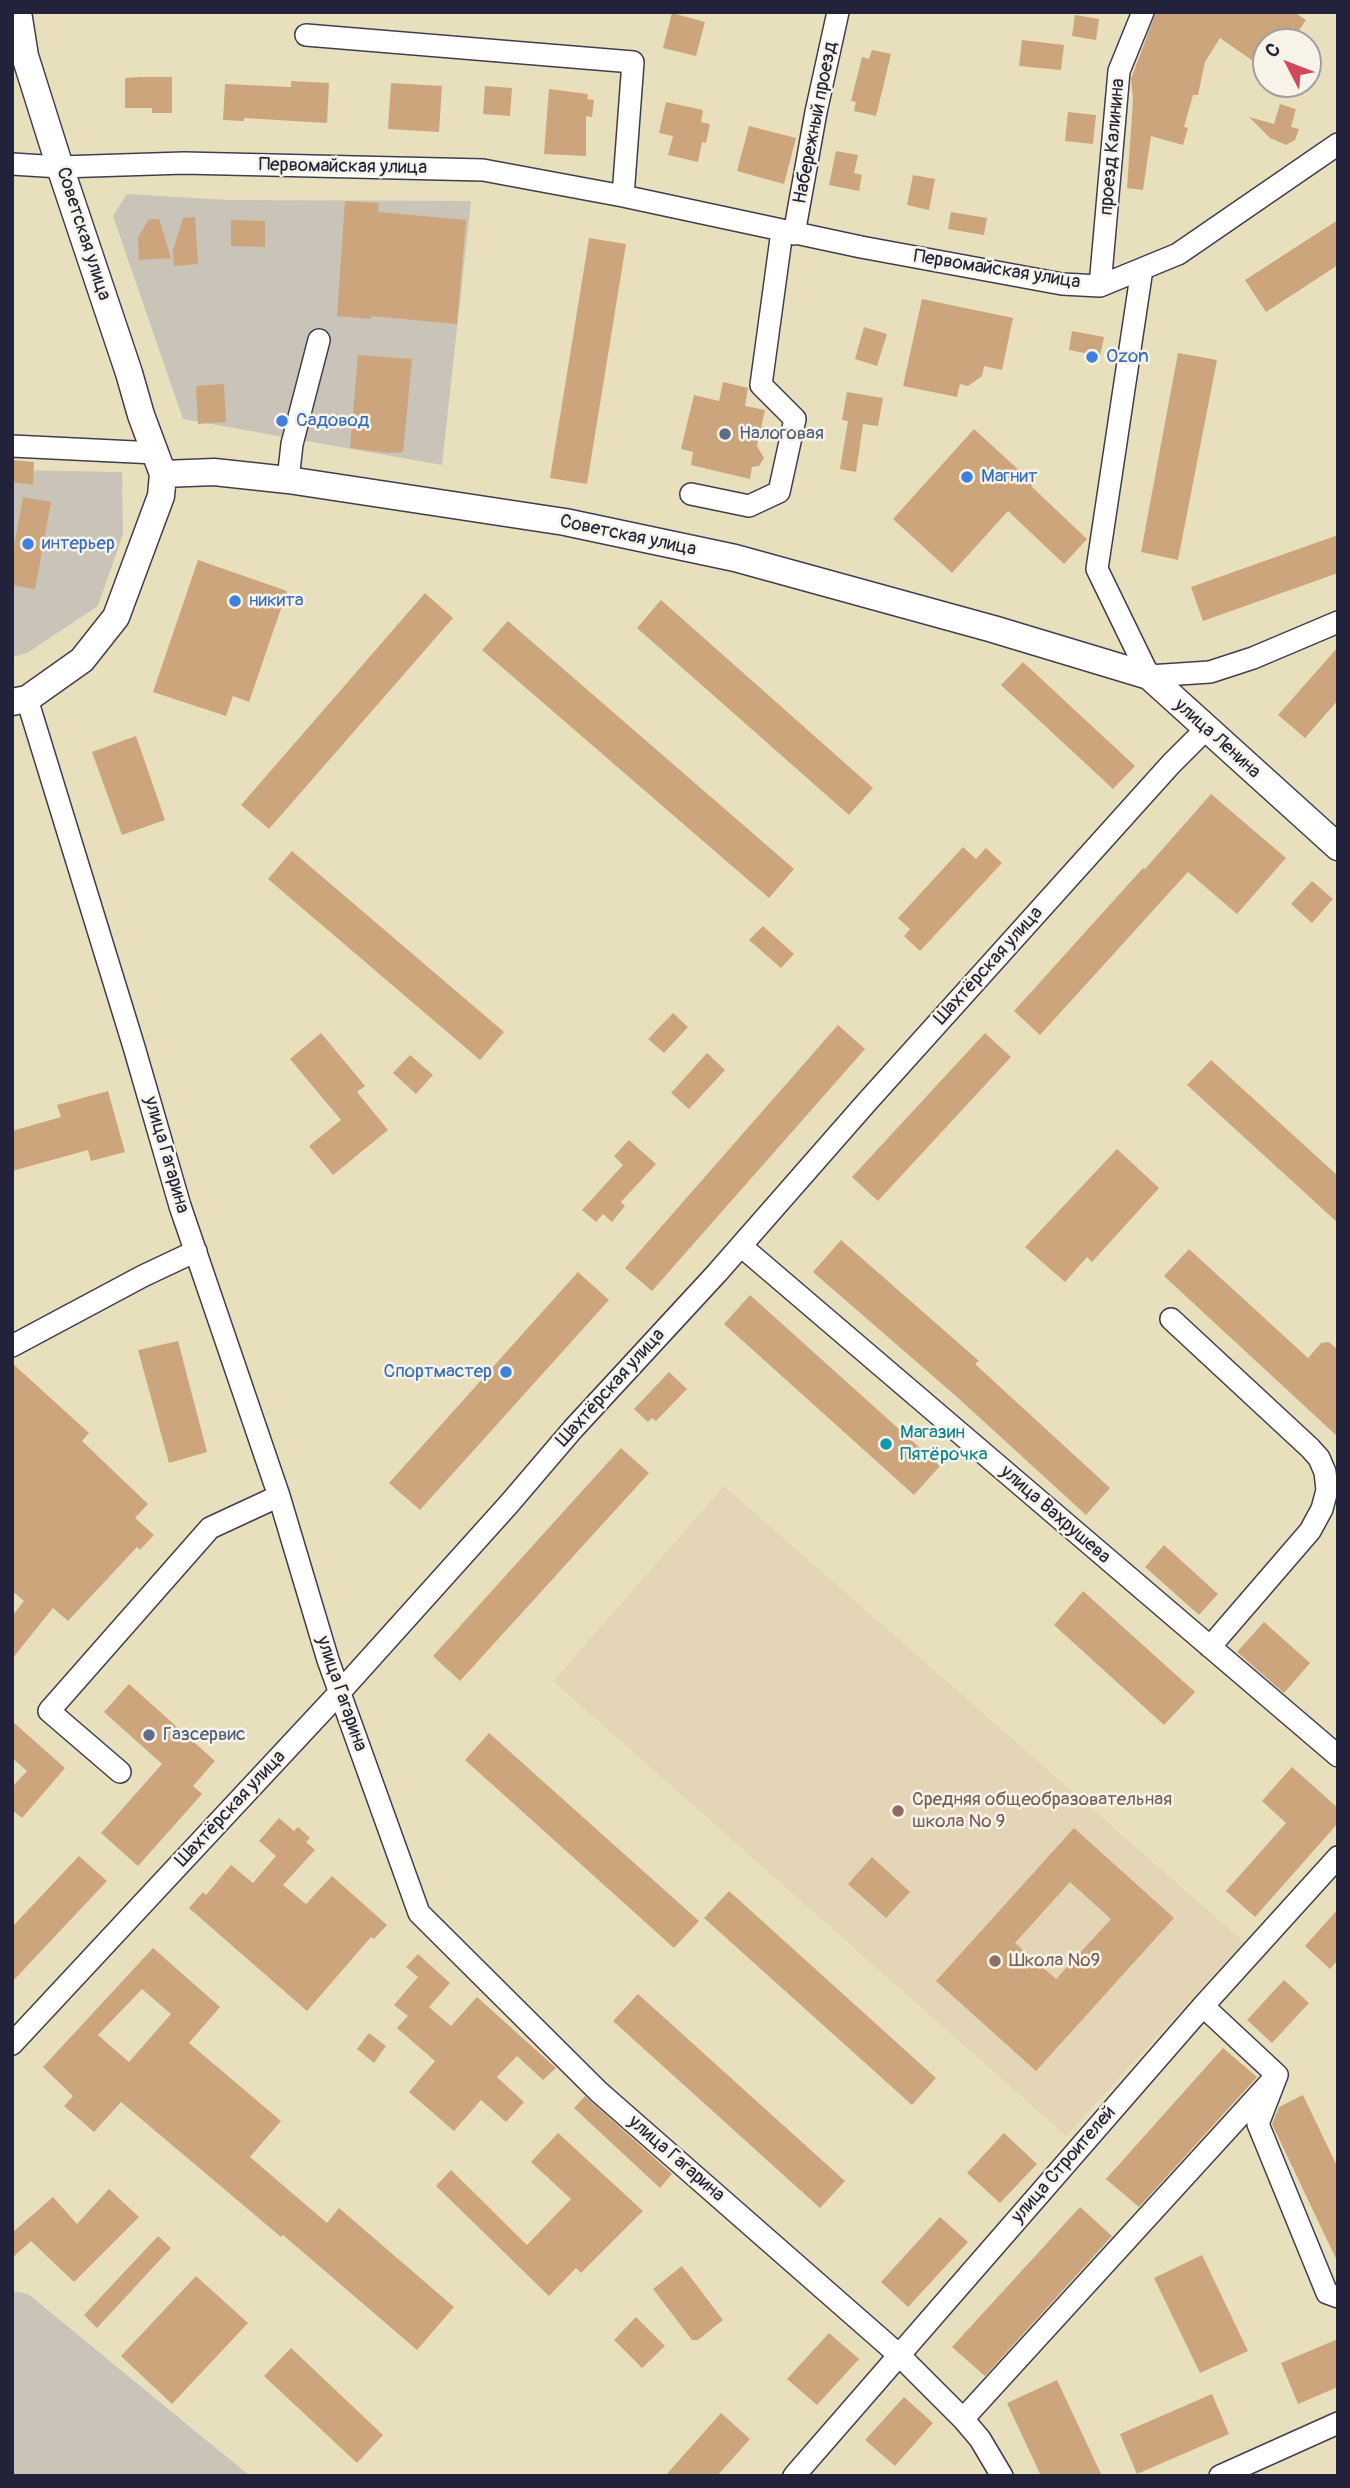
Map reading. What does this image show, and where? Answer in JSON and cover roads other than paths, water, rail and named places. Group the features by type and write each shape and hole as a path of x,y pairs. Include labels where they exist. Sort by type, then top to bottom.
{"main road":[{"name":"Советская улица","path":"18,12 25,56 159,464 161,496 116,617 82,660 19,700"},
{"name":"Советская улица","path":"159,464 288,480 565,522 735,558 1083,656"},
{"name":"улица Ленина","path":"1083,656 1149,676 1338,847"}],"street":[{"name":"Набережный проезд","path":"691,494 748,506 779,492 795,419 761,385 788,233 838,12"},
{"name":"проезд Калинина","path":"1100,286 1119,71 1143,12"},
{"path":"306,35 633,62 623,196"},
{"name":"Первомайская улица","path":"12,164 60,167 184,163 483,170 623,196 788,233 1062,284 1100,286 1178,254 1338,144"},
{"path":"1142,269 1097,569 1149,676 1210,672 1253,658 1338,622"},
{"path":"288,480 292,444 319,340"},
{"name":"Советская улица","path":"12,446 159,464"},
{"name":"улица Гагарина","path":"19,700 196,1251 279,1496 340,1692 419,1913 600,2092 899,2355 963,2419 980,2440 1002,2476"},
{"name":"Шахтёрская улица","path":"12,2044 340,1692 509,1504 599,1399 741,1246 944,1016 1171,764 1206,729"},
{"name":"улица Вахрушева","path":"741,1246 1338,1756"},
{"path":"12,1346 143,1276 196,1251"},
{"path":"1171,1319 1310,1448 1319,1458 1325,1472 1325,1499 1310,1531 1210,1647"},
{"path":"120,1772 49,1711 210,1528 279,1496"},
{"name":"улица Строителей","path":"794,2476 1203,2007 1338,1857"},
{"path":"1203,2007 1277,2075"},
{"path":"1277,2075 1258,2124 1327,2293 1338,2297"},
{"path":"963,2419 1277,2075"},
{"path":"1220,2476 1338,2423"}],"place":[{"name":"Ozon","path":"1092,357"},
{"name":"Садовод","path":"282,421"},
{"name":"Налоговая","path":"725,434"},
{"name":"Магнит","path":"967,477"},
{"name":"интерьер","path":"28,544"},
{"name":"никита","path":"235,601"},
{"name":"Спортмастер","path":"506,1372"},
{"name":"Магазин Пятёрочка","path":"886,1444"},
{"name":"Газсервис","path":"149,1735"},
{"name":"Средняя общеобразовательная школа № 9","path":"898,1811"},
{"name":"Школа №9","path":"995,1961"}]}
